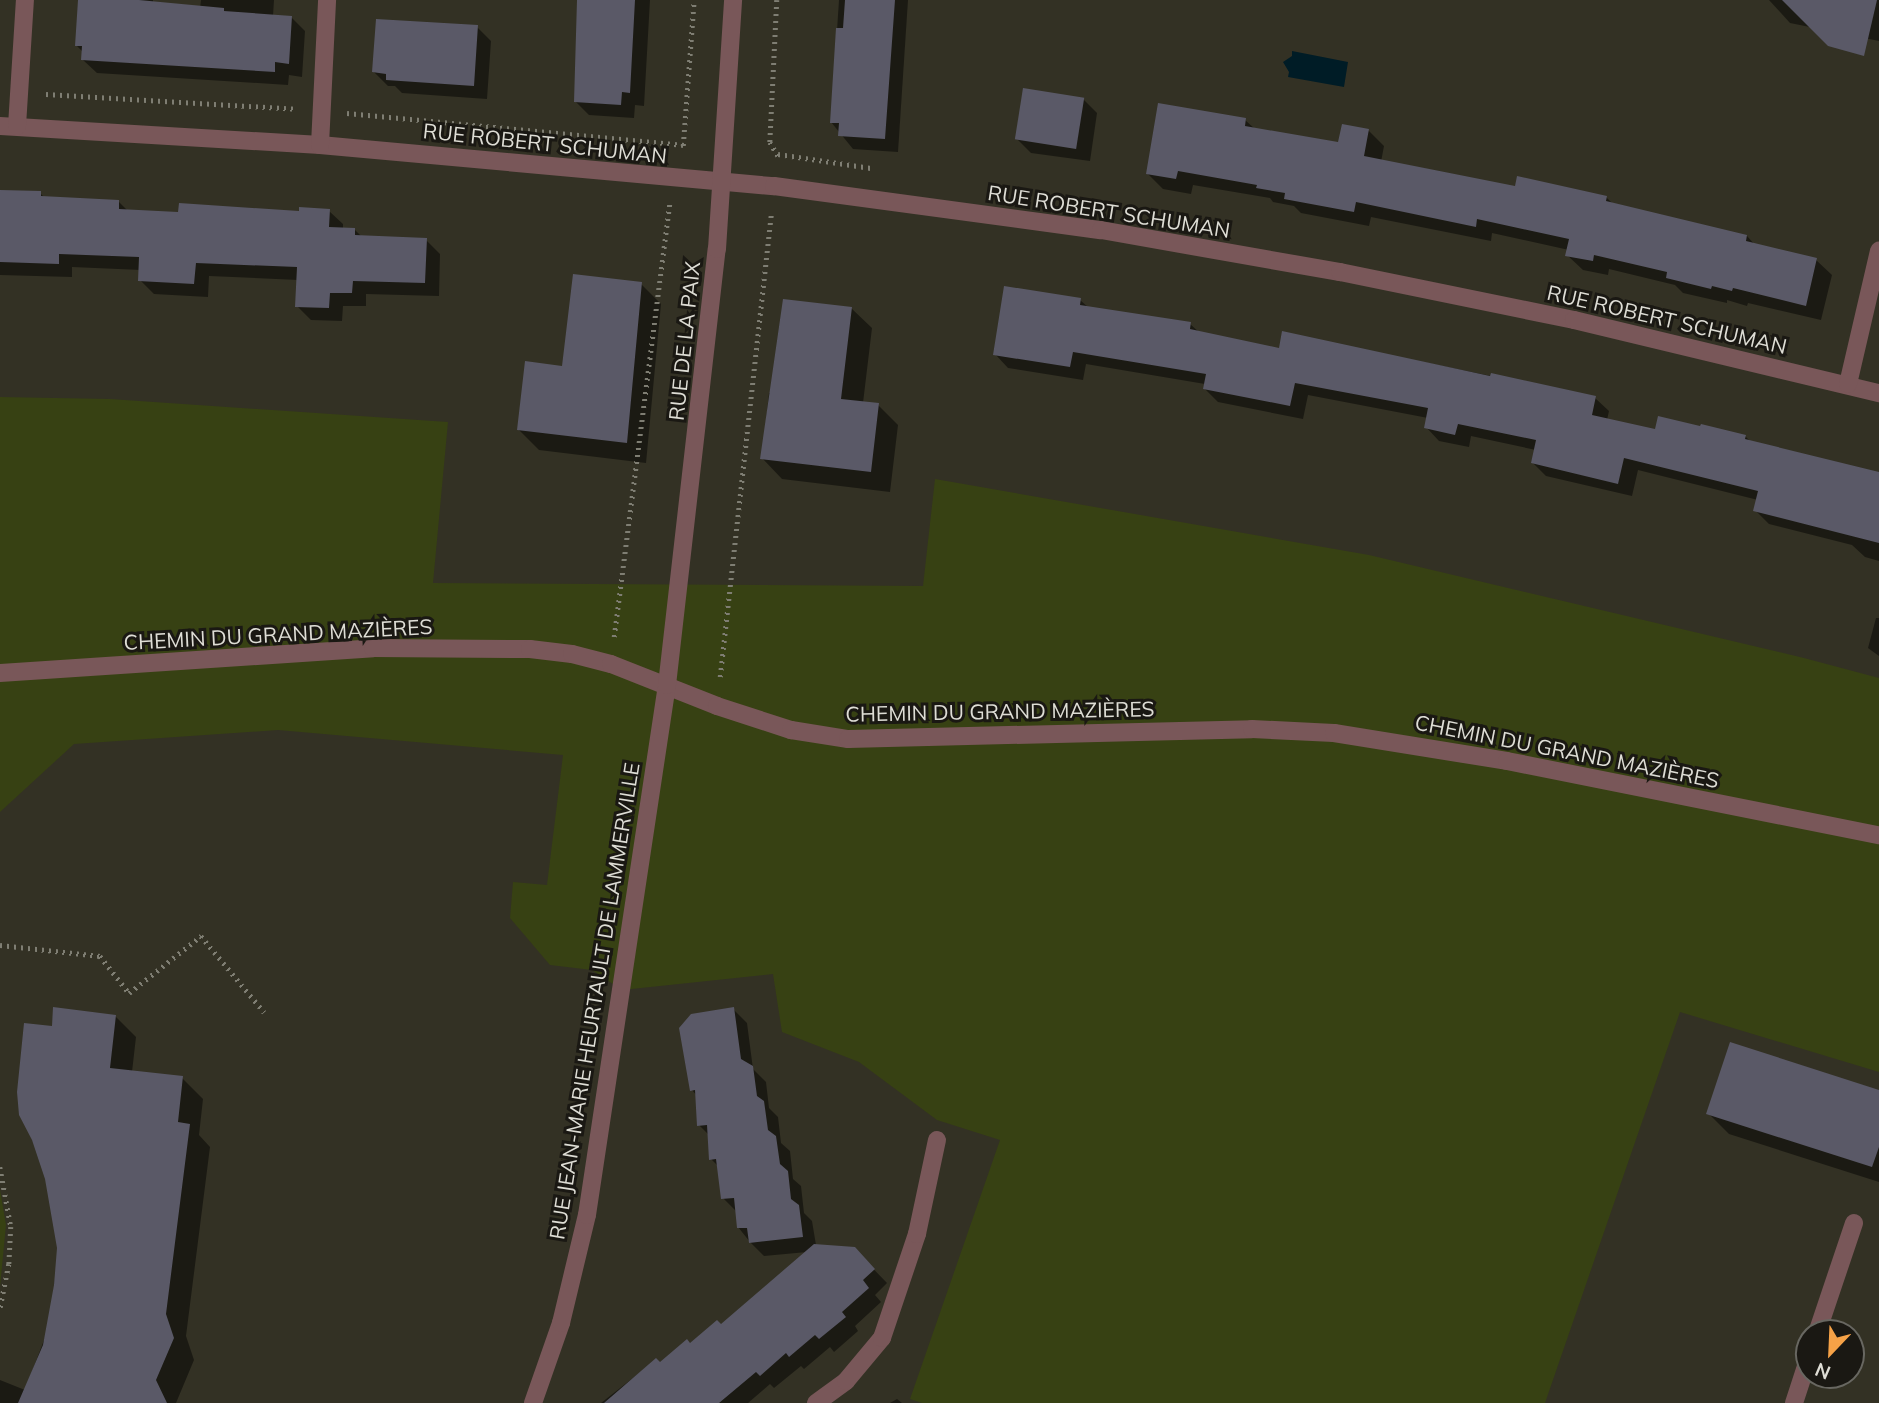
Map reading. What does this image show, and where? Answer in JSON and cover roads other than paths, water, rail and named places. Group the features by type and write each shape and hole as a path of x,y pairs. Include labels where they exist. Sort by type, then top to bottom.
{"street":[{"path":"9,126 25,0"},
{"path":"320,145 327,0"},
{"name":"RUE DE LA PAIX","path":"667,685 717,249 733,0"},
{"name":"RUE ROBERT SCHUMAN","path":"9,126 320,145 673,179 774,186 1101,229 1340,272 1574,320 1879,393"},
{"path":"1848,384 1879,251"},
{"name":"CHEMIN DU GRAND MAZIÈRES","path":"0,673 373,648 530,649 572,654 611,664 717,706 791,730 848,739 1252,729 1334,733 1507,761 1879,835"},
{"name":"RUE JEAN-MARIE HEURTAULT DE LAMMERVILLE","path":"533,1403 561,1323 587,1215 667,685"},
{"path":"816,1403 846,1381 882,1338 917,1234 937,1140"},
{"path":"1822,1319 1854,1223"}],"water":[{"path":"1292,51 1348,62 1344,87 1288,77 1289,72 1283,62 1292,56"}]}
